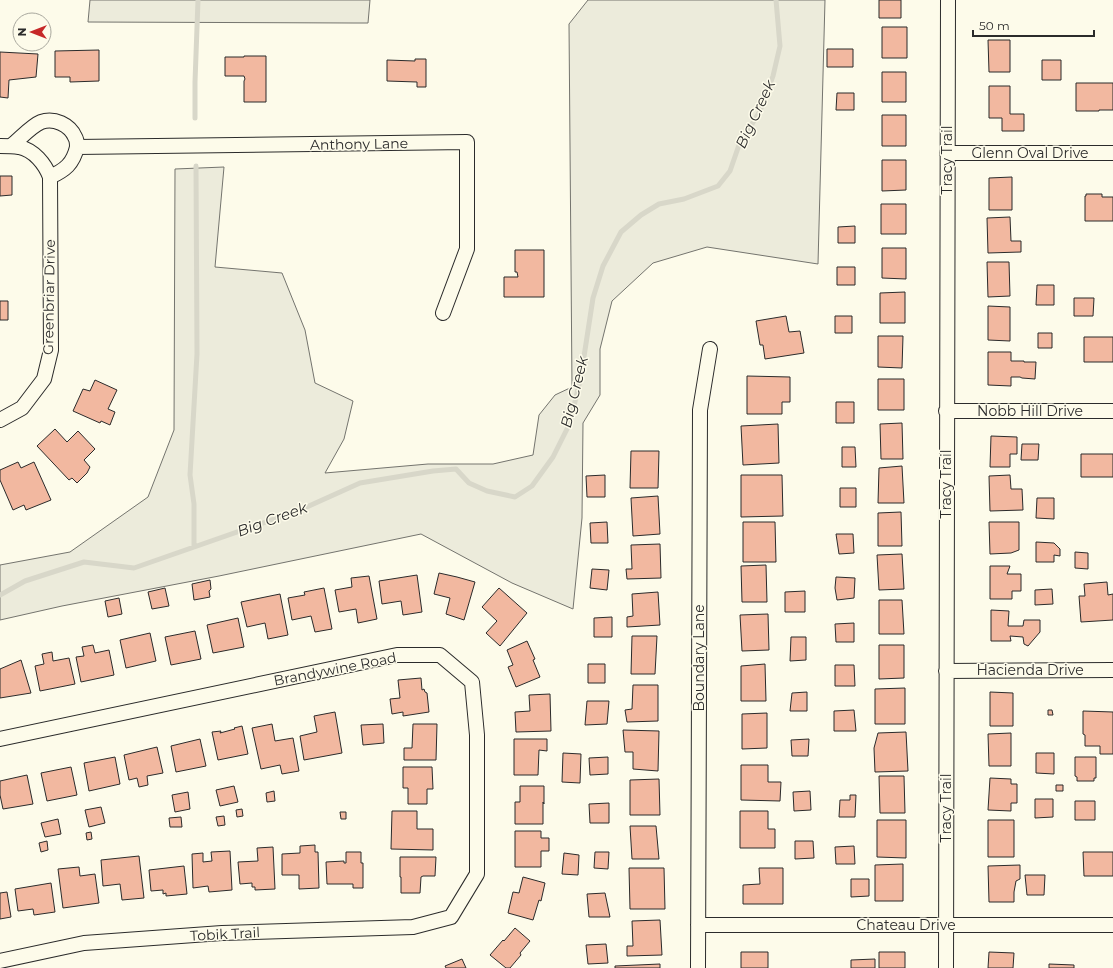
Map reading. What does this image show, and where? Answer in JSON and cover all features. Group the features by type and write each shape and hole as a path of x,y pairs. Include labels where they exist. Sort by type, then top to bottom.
{"street":[{"name":"Tracy Trail","path":"946,968 948,0"},
{"path":"54,120 67,125 76,137 77,147 76,154 70,164 62,171 50,177 47,169 33,153 20,147 6,146 41,122 54,120"},
{"name":"Anthony Lane","path":"77,147 467,142 467,249 443,313"},
{"name":"Glenn Oval Drive","path":"947,153 1113,153"},
{"name":"Greenbriar Drive","path":"0,420 22,408 44,379 51,350 50,177"},
{"name":"Boundary Lane","path":"698,968 700,410 710,349"},
{"name":"Nobb Hill Drive","path":"946,411 1113,411"},
{"name":"Brandywine Road","path":"0,739 397,655 440,655 472,682 477,735 477,874 451,917"},
{"name":"Hacienda Drive","path":"946,671 1113,670"},
{"name":"Tobik Trail","path":"0,961 84,943 222,933 414,928 451,917"},
{"name":"Chateau Drive","path":"698,925 1113,925"}],"shaded area":[{"path":"90,0 370,0 368,23 353,23 88,22"},
{"path":"588,0 825,0 818,264 707,247 653,263 612,301 600,349 600,395 583,423 582,518 573,609 512,583 421,534 219,576 62,606 0,620 0,565 70,552 148,497 174,430 175,169 224,167 215,267 282,273 305,330 315,383 353,401 344,439 325,473 428,464 493,464 533,455 539,415 555,395 572,387 569,24"}],"building":[{"path":"879,0 901,0 901,18 879,18"},
{"path":"882,27 907,27 907,58 882,58"},
{"path":"988,40 1010,40 1010,72 989,72"},
{"path":"827,49 853,49 853,67 827,67"},
{"path":"99,50 99,81 70,82 70,77 55,77 55,51"},
{"path":"0,52 38,54 36,77 9,80 8,98 0,97"},
{"path":"266,56 266,102 244,102 244,76 225,76 225,57"},
{"path":"415,59 426,59 426,87 417,87 417,82 387,81 387,60 415,61"},
{"path":"1042,60 1061,60 1061,80 1042,80"},
{"path":"882,72 906,72 906,102 882,102"},
{"path":"1076,83 1113,83 1113,110 1076,111"},
{"path":"989,86 1010,86 1010,114 1024,114 1024,131 1002,131 1002,118 989,118"},
{"path":"837,93 854,93 854,110 836,110"},
{"path":"882,115 906,115 906,146 882,146"},
{"path":"882,160 906,160 906,190 882,191"},
{"path":"0,176 12,176 12,195 0,196"},
{"path":"1012,177 1012,210 989,210 989,178"},
{"path":"1086,194 1102,194 1102,197 1113,197 1113,221 1085,221"},
{"path":"881,204 906,204 906,234 881,234"},
{"path":"1010,217 1011,241 1021,241 1021,252 988,253 987,218"},
{"path":"855,226 855,243 838,243 838,227"},
{"path":"882,248 906,248 906,279 882,278"},
{"path":"515,250 544,250 544,297 504,297 504,277 518,277 517,272 515,272"},
{"path":"987,262 1009,262 1010,296 988,297"},
{"path":"837,267 855,267 855,285 837,285"},
{"path":"1037,285 1054,285 1054,305 1036,305"},
{"path":"905,292 905,323 880,323 880,293"},
{"path":"1074,298 1094,298 1093,316 1074,316"},
{"path":"0,301 8,301 8,320 0,320"},
{"path":"988,306 1010,307 1010,341 988,340"},
{"path":"786,316 789,332 800,331 804,353 765,359 763,345 760,345 756,321"},
{"path":"835,316 852,316 852,333 835,333"},
{"path":"1038,333 1052,333 1052,348 1038,348"},
{"path":"878,336 903,336 902,368 878,367"},
{"path":"1084,337 1113,337 1113,362 1084,362"},
{"path":"988,352 1011,352 1011,361 1036,362 1035,379 1011,377 1011,386 988,385"},
{"path":"747,376 790,377 790,402 782,402 782,414 747,414"},
{"path":"878,379 904,379 904,410 878,410"},
{"path":"95,380 117,390 108,409 115,412 110,425 101,421 100,423 73,411 83,389 90,391"},
{"path":"836,402 854,402 854,423 836,423"},
{"path":"902,423 903,459 881,459 880,424"},
{"path":"778,424 779,463 743,465 741,426"},
{"path":"55,429 67,442 78,431 95,449 84,460 90,467 87,473 77,483 72,478 69,480 37,446"},
{"path":"991,436 1017,437 1017,454 1010,454 1010,467 990,467"},
{"path":"1022,444 1039,444 1038,460 1021,460"},
{"path":"842,447 855,447 856,467 842,467"},
{"path":"631,451 659,451 658,488 630,488"},
{"path":"1081,454 1113,454 1113,477 1081,477"},
{"path":"18,462 21,468 34,462 51,500 26,510 24,505 13,510 0,480 0,470"},
{"path":"902,466 904,503 878,503 879,468"},
{"path":"605,475 605,497 587,497 586,476"},
{"path":"741,475 782,475 783,516 741,517"},
{"path":"1010,475 1011,489 1022,489 1023,510 990,511 989,476"},
{"path":"840,488 856,488 856,507 840,507"},
{"path":"658,496 660,534 633,536 631,498"},
{"path":"1037,498 1054,498 1054,519 1036,518"},
{"path":"901,512 902,546 878,546 878,513"},
{"path":"607,522 608,543 591,543 590,523"},
{"path":"743,522 775,522 776,562 743,562"},
{"path":"989,522 1019,522 1019,550 1011,553 990,554"},
{"path":"836,534 853,534 854,553 839,554"},
{"path":"1036,542 1054,543 1060,549 1060,556 1054,555 1054,562 1036,562"},
{"path":"660,544 661,578 627,579 626,569 632,569 631,545"},
{"path":"1075,552 1088,553 1088,569 1075,568"},
{"path":"902,554 904,589 879,590 877,555"},
{"path":"766,565 767,602 742,602 741,566"},
{"path":"990,566 1010,566 1007,574 1021,574 1021,591 1012,591 1012,599 990,599"},
{"path":"592,569 609,570 607,590 590,588"},
{"path":"439,573 475,582 464,620 446,614 450,598 434,594"},
{"path":"417,575 422,612 403,615 401,601 382,604 379,581"},
{"path":"369,576 377,619 358,623 356,609 339,612 335,590 352,587 351,578"},
{"path":"836,577 855,578 854,598 837,600 835,588"},
{"path":"210,580 210,597 194,600 192,584"},
{"path":"1107,582 1108,595 1113,594 1113,620 1081,622 1079,596 1085,596 1084,584"},
{"path":"165,588 169,606 152,609 148,592"},
{"path":"324,588 332,629 315,632 311,616 292,620 288,598 305,595 304,592"},
{"path":"499,588 527,613 500,646 486,633 497,621 482,607"},
{"path":"1052,589 1053,604 1035,605 1035,590"},
{"path":"805,591 805,612 785,612 785,592"},
{"path":"658,592 660,625 627,627 627,617 633,616 632,594"},
{"path":"280,594 288,635 268,639 265,623 247,627 241,602"},
{"path":"119,598 122,614 108,617 105,601"},
{"path":"879,600 902,600 904,634 879,634"},
{"path":"991,610 1009,611 1008,626 1023,626 1024,620 1040,620 1040,632 1028,646 1024,644 1023,637 1010,636 1011,641 991,641"},
{"path":"768,614 769,650 742,651 740,615"},
{"path":"612,617 612,637 594,637 594,618"},
{"path":"238,618 244,647 213,653 207,625"},
{"path":"854,623 854,642 836,642 835,624"},
{"path":"195,631 201,659 171,665 165,637"},
{"path":"150,633 156,661 126,668 120,640"},
{"path":"632,636 657,636 655,674 631,674"},
{"path":"791,637 806,637 806,660 790,661"},
{"path":"527,641 535,659 533,660 540,677 516,687 508,667 513,665 507,650"},
{"path":"93,645 95,653 109,650 114,675 81,682 76,657 84,656 82,647"},
{"path":"879,645 904,645 904,678 879,679"},
{"path":"52,652 53,661 69,658 75,684 40,691 35,666 44,664 42,654"},
{"path":"21,660 31,693 0,698 0,669"},
{"path":"588,664 605,664 605,683 588,683"},
{"path":"765,664 766,701 741,701 741,666"},
{"path":"835,665 854,665 855,686 835,686"},
{"path":"421,678 422,690 424,689 427,693 429,712 403,716 403,712 392,714 390,699 400,698 398,680"},
{"path":"633,685 658,685 658,721 627,722 625,710 632,709"},
{"path":"905,688 905,724 875,724 875,689"},
{"path":"807,692 807,711 790,711 792,693"},
{"path":"990,692 1013,693 1013,726 990,726"},
{"path":"550,694 551,731 516,732 515,712 530,711 529,695"},
{"path":"587,701 609,701 607,724 585,725"},
{"path":"854,710 856,731 834,731 834,711"},
{"path":"1048,710 1052,710 1053,715 1048,715"},
{"path":"1083,711 1113,712 1113,754 1100,754 1100,746 1085,746 1085,735 1083,734"},
{"path":"335,712 342,753 304,760 300,736 317,732 314,716"},
{"path":"767,713 767,748 742,749 742,714"},
{"path":"272,724 275,741 293,738 299,771 282,774 280,765 261,769 252,728"},
{"path":"383,724 384,743 363,745 361,725"},
{"path":"413,724 437,724 436,760 404,760 404,748 412,748"},
{"path":"242,726 248,754 218,760 212,732 221,731 220,733"},
{"path":"623,730 659,731 658,771 633,769 633,752 625,752"},
{"path":"906,732 908,771 875,772 874,748 878,733"},
{"path":"1011,733 1011,766 989,766 988,734"},
{"path":"200,739 206,766 176,772 171,746"},
{"path":"514,739 547,739 547,751 539,750 538,775 514,775"},
{"path":"809,739 808,756 792,756 791,740"},
{"path":"157,747 163,773 147,776 148,785 139,787 137,778 129,780 124,755"},
{"path":"563,753 581,754 580,783 562,782"},
{"path":"1036,753 1054,753 1054,774 1036,773"},
{"path":"115,757 120,784 89,791 84,763"},
{"path":"608,757 608,774 590,775 589,758"},
{"path":"1075,757 1096,757 1096,778 1094,778 1094,781 1077,781 1077,777 1075,776"},
{"path":"741,765 768,765 768,782 781,782 780,801 741,800"},
{"path":"71,767 77,795 47,801 41,773"},
{"path":"403,767 432,767 433,789 427,789 427,804 408,804 408,788 403,788"},
{"path":"27,775 33,804 3,809 0,795 0,781"},
{"path":"879,776 904,776 905,813 880,813"},
{"path":"990,778 1011,779 1011,784 1017,784 1017,803 1011,803 1011,811 988,810"},
{"path":"659,779 660,815 630,815 630,780"},
{"path":"1056,785 1063,785 1063,791 1056,791"},
{"path":"234,786 238,802 220,806 216,790"},
{"path":"520,786 544,786 543,824 515,824 515,802 520,802"},
{"path":"274,791 275,801 267,802 266,793"},
{"path":"810,791 811,810 794,811 793,792"},
{"path":"188,792 190,809 175,812 172,795"},
{"path":"850,795 856,795 855,817 839,817 840,800 850,800"},
{"path":"1035,799 1053,799 1053,817 1035,818"},
{"path":"1075,801 1095,801 1095,820 1075,820"},
{"path":"609,803 609,823 590,823 589,804"},
{"path":"101,807 105,823 89,827 85,810"},
{"path":"242,809 243,816 237,817 236,810"},
{"path":"392,811 417,811 417,829 433,829 433,850 391,849"},
{"path":"740,811 768,811 768,829 775,829 775,848 740,848"},
{"path":"340,812 346,812 346,819 341,819"},
{"path":"224,816 225,825 218,826 216,817"},
{"path":"181,817 182,827 170,827 169,818"},
{"path":"58,819 61,834 45,837 41,823"},
{"path":"877,820 906,820 906,858 877,857"},
{"path":"988,820 1014,820 1014,857 988,857"},
{"path":"630,826 656,826 659,859 632,859"},
{"path":"515,831 541,831 541,838 549,838 549,851 541,851 541,867 515,867"},
{"path":"91,832 92,839 87,840 86,833"},
{"path":"47,841 48,850 41,852 39,843"},
{"path":"795,841 813,841 814,858 795,859"},
{"path":"315,845 315,852 318,852 319,888 299,889 299,875 282,875 282,854 300,853 300,846"},
{"path":"854,846 855,864 836,864 835,847"},
{"path":"273,847 275,889 255,890 255,887 252,887 252,883 240,884 238,862 258,861 257,848"},
{"path":"230,851 232,890 209,892 208,886 193,888 192,854 203,853 203,862 212,861 211,852"},
{"path":"346,852 361,852 361,863 363,863 363,888 353,888 353,884 327,884 326,862 344,861 344,863 346,863"},
{"path":"595,852 609,852 608,869 594,868"},
{"path":"1083,852 1113,852 1113,876 1084,876"},
{"path":"564,853 579,855 578,875 562,874"},
{"path":"139,856 144,898 122,900 120,884 103,886 101,860"},
{"path":"400,857 436,857 435,876 421,877 420,893 401,893"},
{"path":"903,864 903,901 875,901 875,865"},
{"path":"1020,865 1020,879 1016,881 1014,902 989,902 988,866"},
{"path":"184,866 187,894 166,896 166,893 163,894 163,890 151,891 149,870"},
{"path":"79,867 80,876 95,874 99,903 63,908 58,869"},
{"path":"629,868 664,868 665,909 630,909"},
{"path":"759,868 783,868 783,904 743,904 743,885 760,884"},
{"path":"1025,875 1045,875 1044,895 1027,895"},
{"path":"523,877 545,883 541,901 539,900 533,920 508,913 513,892 519,893"},
{"path":"851,879 869,879 869,896 851,897"},
{"path":"51,883 55,912 34,915 33,909 18,911 15,889"},
{"path":"7,892 11,917 0,919 0,893"},
{"path":"605,893 610,917 589,917 587,894"},
{"path":"660,920 662,955 627,956 627,946 633,946 632,921"},
{"path":"515,928 530,941 510,968 506,968 490,955"},
{"path":"606,944 608,963 588,964 586,945"},
{"path":"741,952 768,952 768,968 741,968"},
{"path":"879,952 905,952 905,968 879,968"},
{"path":"989,952 1014,953 1013,968 988,968"},
{"path":"462,959 466,968 446,968 445,966"},
{"path":"875,959 875,968 851,968 851,960"},
{"path":"660,964 660,968 615,968 615,966"},
{"path":"1049,964 1074,965 1074,968 1049,968"}],"waterway":[{"path":"195,118 198,0"},
{"name":"Big Creek","path":"0,595 25,581 84,562 134,568 300,510 360,483 433,471 456,469 469,483 487,491 515,497 532,486 553,457 570,423 581,376 593,298 603,266 621,232 641,215 659,204 684,199 718,186 730,171 739,145 760,111 773,76 780,46 776,0"},
{"path":"194,547 194,504 190,475 197,354 196,166"}]}
